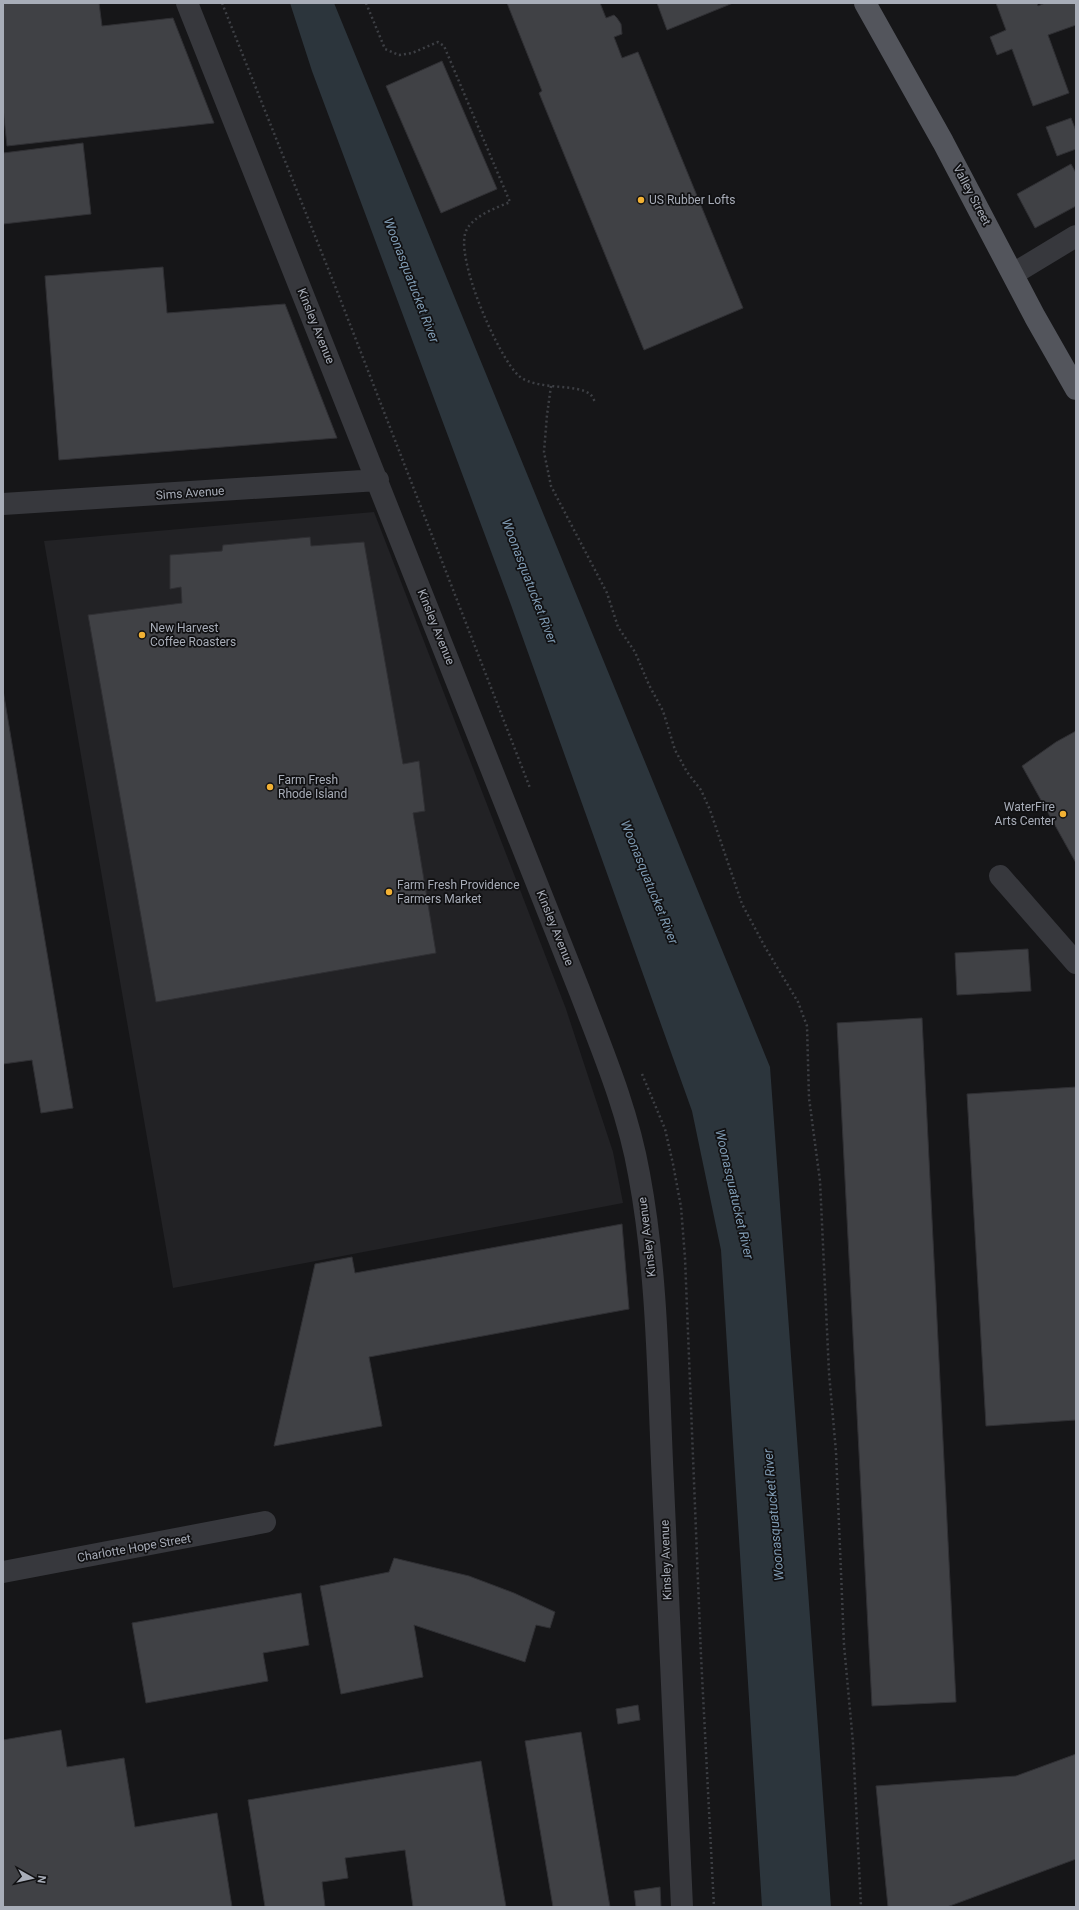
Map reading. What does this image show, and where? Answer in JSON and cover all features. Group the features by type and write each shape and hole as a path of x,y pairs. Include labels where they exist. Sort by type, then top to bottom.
{"main road":[{"name":"Valley Street","path":"865,3 960,172 1035,317 1076,389"}],"street":[{"name":"Kinsley Avenue","path":"187,3 378,480 611,1070 626,1118 639,1173 650,1251 657,1345 682,1907"},
{"path":"1013,274 1076,236"},
{"name":"Sims Avenue","path":"3,504 378,480"},
{"path":"1000,876 1076,963"},
{"name":"Charlotte Hope Street","path":"3,1572 265,1522"}],"path":[{"path":"366,3 385,49 399,55 412,53 427,45 438,42 444,46 510,202 480,217 466,229 463,250 471,282 483,314 509,366 520,377 537,384 575,389 591,394 596,403"},
{"path":"551,386 546,415 544,452 551,486 607,593 618,627 635,652 649,686 663,711 675,750 687,772 701,790 742,904 765,947 798,1002 807,1026 809,1098 820,1181 829,1373 836,1452 844,1645 853,1743 861,1907"}],"shaded area":[{"path":"374,512 566,1009 613,1152 623,1203 173,1288 44,541"}],"water":[{"name":"Woonasquatucket River","path":"290,3 334,3 770,1067 831,1907 762,1907 721,1250 692,1111 511,605 312,71"}],"building":[{"path":"3,3 99,3 102,26 173,18 214,123 7,146 3,108"},
{"name":"US Rubber Lofts","path":"507,3 600,3 606,18 614,15 617,18 621,24 622,34 614,37 622,58 638,52 743,308 644,350 539,93 542,91"},
{"path":"657,3 733,3 667,30"},
{"path":"996,3 1037,3 1038,6 1045,3 1076,3 1076,25 1048,35 1069,93 1033,106 1012,49 997,55 990,37 1006,30"},
{"path":"442,61 497,189 441,213 386,86"},
{"path":"1071,118 1076,131 1076,149 1057,156 1046,127"},
{"path":"83,143 91,214 3,224 3,153"},
{"path":"1071,164 1076,173 1076,206 1035,228 1017,194"},
{"path":"163,267 167,313 285,304 337,438 59,460 45,276"},
{"name":"Farm Fresh Rhode Island","path":"310,537 311,546 364,542 403,764 419,761 425,811 413,813 436,953 156,1002 88,615 182,603 181,587 170,589 170,555 222,551 223,545"},
{"path":"3,690 73,1108 41,1113 32,1060 3,1064"},
{"name":"WaterFire Arts Center","path":"1076,731 1076,863 1022,766 1056,742"},
{"path":"1028,949 1031,991 957,995 955,953"},
{"path":"922,1018 956,1702 872,1706 837,1023"},
{"path":"1076,1087 1076,1420 986,1426 967,1094"},
{"path":"622,1224 629,1309 369,1357 382,1426 274,1446 315,1264 352,1257 355,1273"},
{"path":"394,1558 469,1576 514,1593 555,1612 550,1628 536,1625 525,1662 414,1625 423,1677 341,1694 320,1586 389,1572"},
{"path":"301,1593 309,1645 263,1653 268,1681 146,1703 132,1623"},
{"path":"638,1705 640,1720 618,1724 616,1709"},
{"path":"61,1730 67,1767 124,1758 135,1827 217,1813 232,1907 3,1907 3,1740"},
{"path":"581,1732 610,1907 553,1907 525,1741"},
{"path":"1076,1754 1076,1859 947,1907 888,1907 876,1786 1016,1776"},
{"path":"481,1761 506,1907 413,1907 405,1850 345,1858 348,1878 322,1882 325,1907 265,1907 248,1800"},
{"path":"660,1887 661,1907 636,1907 634,1891"}],"place":[{"name":"US Rubber Lofts","path":"641,200"},
{"name":"New Harvest Coffee Roasters","path":"142,635"},
{"name":"Farm Fresh Rhode Island","path":"270,787"},
{"name":"WaterFire Arts Center","path":"1063,814"},
{"name":"Farm Fresh Providence Farmers Market","path":"389,892"}]}
